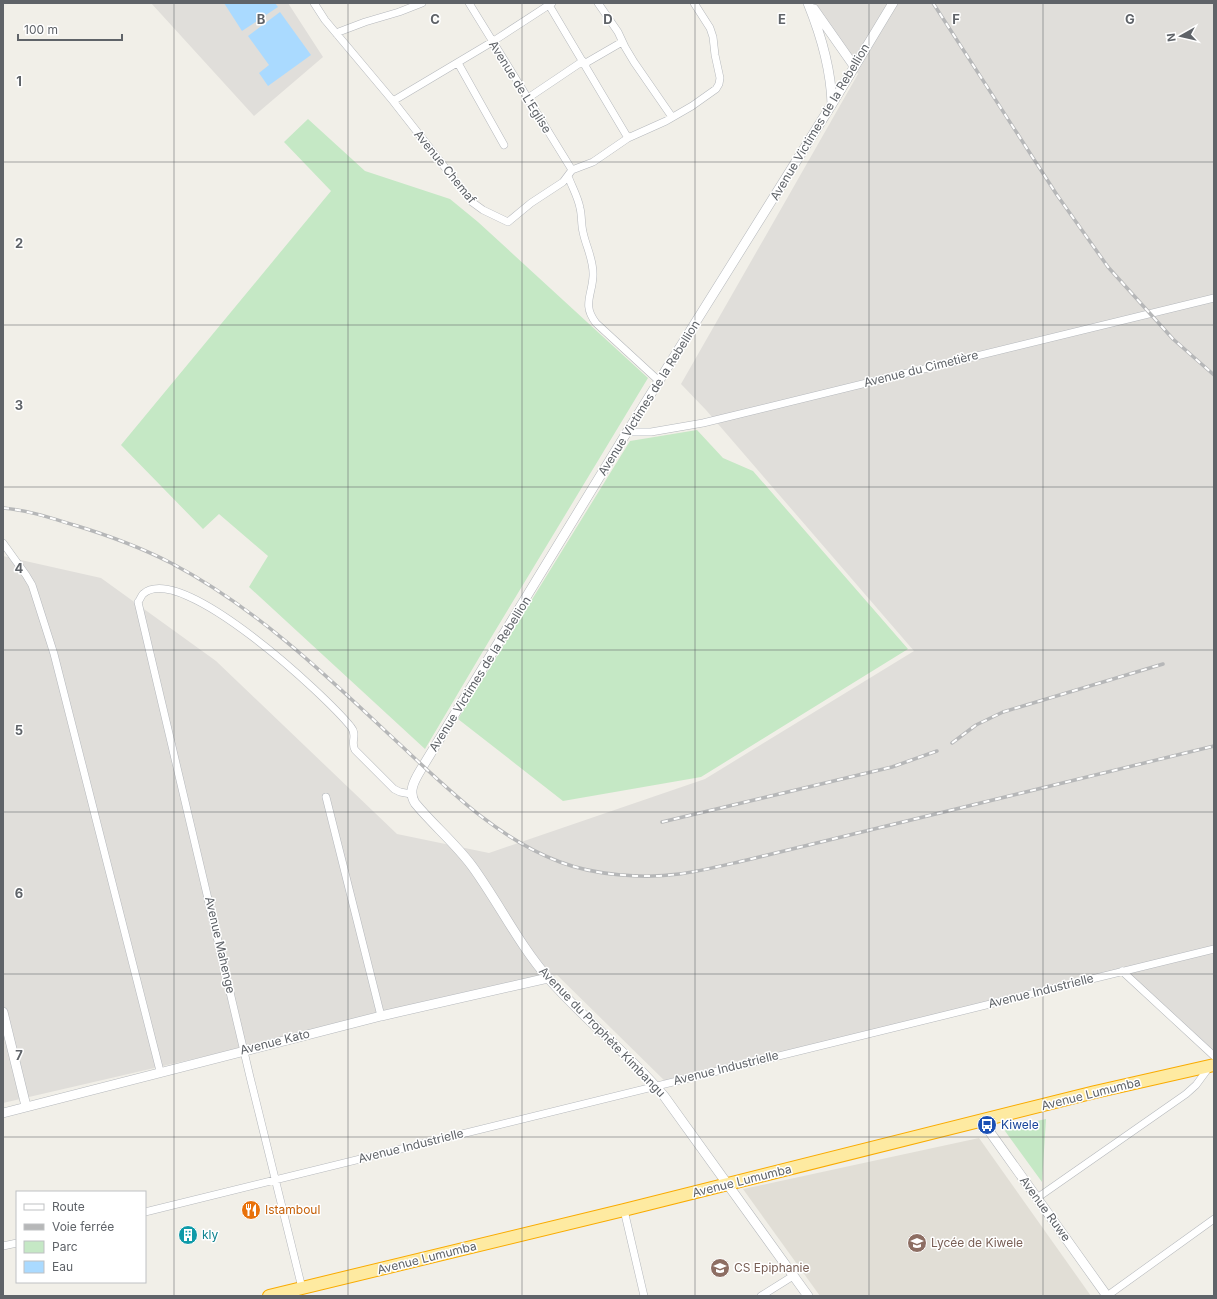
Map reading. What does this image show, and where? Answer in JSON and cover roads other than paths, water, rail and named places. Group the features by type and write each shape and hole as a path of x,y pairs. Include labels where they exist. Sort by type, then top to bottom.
{"highway":[{"name":"Avenue Lumumba","path":"269,1296 727,1185 1213,1063"}],"street":[{"name":"Avenue Chemaf","path":"314,3 336,33 393,101 472,202 483,210 508,222 531,203 563,182 570,173 593,162 628,138 692,106 716,89 720,78 713,37 710,28 694,3"},
{"path":"336,33 422,3"},
{"name":"Avenue de L'Eglise","path":"469,3 528,98 570,173 579,202 583,230 591,256 593,278 588,304 592,317 659,381"},
{"path":"598,3 618,32 631,57 672,117"},
{"path":"809,3 854,66"},
{"path":"809,3 830,73 832,104"},
{"name":"Avenue Victimes de la Rebellion","path":"411,794 413,784 423,766 893,3"},
{"path":"393,101 458,63 551,4 628,138"},
{"path":"528,98 583,62 622,42"},
{"path":"458,63 504,144"},
{"name":"Avenue du Cimetière","path":"628,432 651,432 703,423 1214,298"},
{"path":"3,543 32,585 54,654 160,1071"},
{"name":"Avenue Mahenge","path":"302,1288 138,602 143,594 152,590 163,590 186,596 196,600 225,617 298,674 355,732 353,744 355,750 394,789 411,794"},
{"name":"Avenue du Prophète Kimbangu","path":"411,794 413,801 418,808 459,850 471,865 548,978 655,1085 808,1296"},
{"path":"326,796 382,1016"},
{"name":"Avenue Industrielle","path":"146,1212 1214,948"},
{"path":"1037,1198 1186,1094 1196,1085 1213,1063 1122,971"},
{"name":"Avenue Kato","path":"3,1113 160,1071 382,1016 548,978"},
{"path":"3,1012 26,1106"},
{"name":"Avenue Ruwe","path":"982,1121 1107,1296"},
{"path":"624,1210 644,1296"},
{"path":"1107,1296 1214,1219"},
{"path":"3,1246 16,1243"},
{"path":"761,1296 793,1276"}],"water":[{"path":"224,3 275,3 278,7 242,31"},
{"path":"280,12 311,55 268,86 259,73 269,65 248,36"}],"railway":[{"path":"933,3 1057,195 1108,267 1173,339 1214,375"},
{"path":"3,508 39,515 111,537 159,557 202,581 232,600 288,643 342,690 451,792 492,824 513,839 560,862 603,873 650,876 705,870 1214,746"},
{"path":"952,743 976,725 1003,712 1163,664"},
{"path":"662,822 892,767 937,751"}],"place":[{"name":"Kiwele","path":"987,1125"},
{"name":"Istamboul","path":"251,1210"},
{"name":"kly","path":"188,1235"},
{"name":"Lycée de Kiwele","path":"917,1243"},
{"name":"CS Epiphanie","path":"720,1268"}]}
